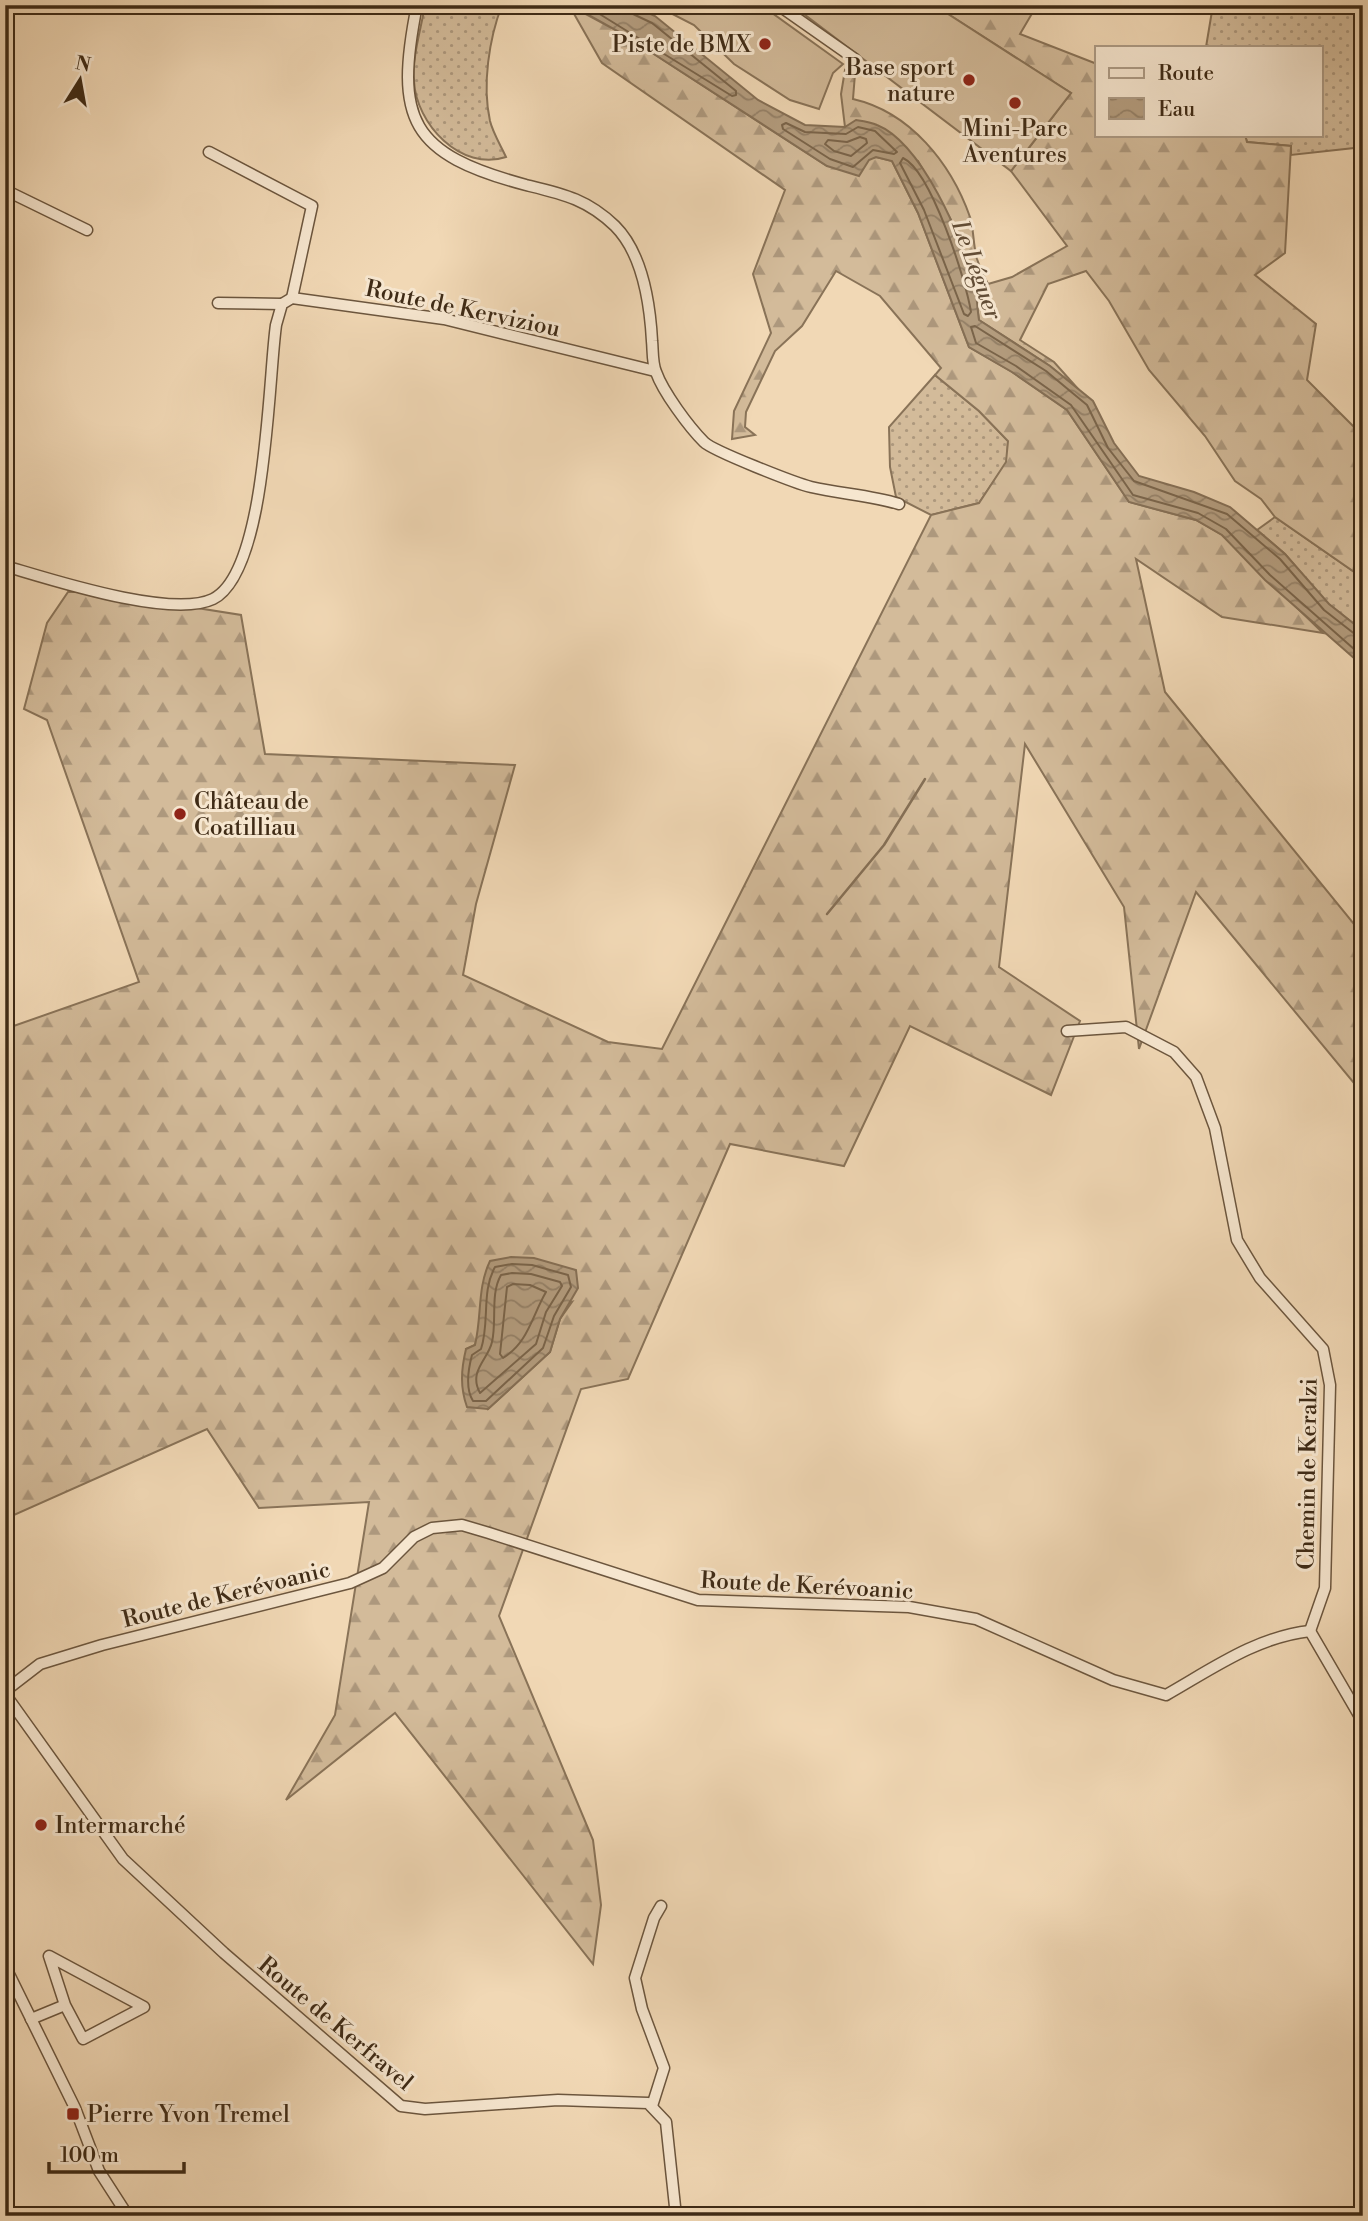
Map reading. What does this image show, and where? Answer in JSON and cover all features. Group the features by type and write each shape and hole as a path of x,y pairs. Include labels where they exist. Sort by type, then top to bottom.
{"street":[{"path":"417,5 406,59 406,79 412,112 419,125 434,146 464,166 577,198 598,210 618,229 639,268 652,329 655,371 705,444 810,487 873,495 900,504"},
{"path":"778,5 855,59"},
{"path":"209,152 312,206 292,298 282,304 218,303"},
{"path":"5,190 87,230"},
{"name":"Route de Kerviziou","path":"292,298 386,308 457,321 655,371"},
{"path":"5,566 69,586 163,603 203,602 215,598 235,577 248,544 259,499 274,338 282,304"},
{"name":"Chemin de Keralzi","path":"1067,1031 1126,1027 1174,1052 1196,1077 1215,1128 1237,1240 1260,1278 1322,1349 1330,1385 1325,1588 1310,1631"},
{"name":"Route de Kerévoanic","path":"5,1693 40,1664 102,1644 350,1583 383,1568 414,1537 446,1526 462,1525 698,1600 909,1607 976,1619 1113,1680 1166,1695 1259,1642 1286,1634 1310,1631"},
{"path":"1310,1631 1363,1722"},
{"name":"Route de Kerfravel","path":"5,1693 123,1858 224,1953 401,2106 425,2109 558,2100 652,2106"},
{"path":"661,1906 654,1918 635,1978 642,2009 664,2068 652,2106 666,2122 677,2216"},
{"path":"49,1956 144,2007 83,2039 65,2005 49,1956"},
{"path":"5,1966 75,2108 99,2171 128,2216"},
{"path":"31,2019 65,2005"},
{"path":"1363,2011 1360,2028 1363,2051"}],"green space":[{"path":"425,5 502,5 490,47 487,92 491,126 506,157 489,160 473,158 458,151 432,128 423,113 417,97 414,72"},
{"path":"569,5 623,34 827,166 876,157 892,161 918,213 969,347 1012,372 1067,410 1129,502 1196,520 1222,535 1323,633 1222,617 1136,559 1165,692 1363,935 1363,1094 1196,892 1139,1049 1124,907 1025,744 999,967 1080,1021 1051,1095 910,1026 844,1166 730,1144 628,1379 581,1389 499,1616 593,1840 601,1905 593,1964 395,1713 286,1800 335,1715 369,1502 259,1508 207,1429 5,1519 5,1029 139,982 47,720 24,709 47,623 68,592 96,592 241,615 265,754 515,765 476,904 463,975 608,1042 662,1049 931,515 979,503 1006,462 1008,441 979,411 935,375 941,368 880,296 836,271 802,326 775,351 746,412 745,427 755,435 732,439 734,411 771,333 753,274 785,190 602,63","holes":["572,1302 560,1319 550,1352 488,1409 466,1349 475,1345 478,1333"]},
{"name":"Piste de BMX","path":"655,5 761,5 843,64 833,73 819,109 790,100 734,64 694,25"},
{"name":"Base sport nature","path":"792,5 934,5 1071,93 1011,171"},
{"path":"934,5 1037,5 1020,34 1095,63 1095,136 1245,136 1247,142 1291,146 1285,253 1255,275 1316,324 1307,380 1363,436 1363,578 1275,517 1261,499 1235,481 1205,436 1149,370 1109,301 1086,271 1048,284 1020,340 1054,362 1079,390 1050,366 979,320 974,283 951,220 918,161 845,127 841,94 845,70 855,74 853,99 893,115 910,128 940,159 970,217 977,259 988,284 1012,277 1067,246 1011,171 1071,93"},
{"path":"1213,5 1363,5 1363,147 1291,155 1291,146 1247,142 1245,136 1322,136 1322,46 1206,46"},
{"path":"935,375 979,411 1008,441 1007,462 979,503 931,515 896,497 890,467 889,427"},
{"path":"1275,517 1363,578 1363,631 1326,602 1285,554 1257,530"}],"water":[{"path":"571,5 631,5 655,16 758,100 805,125 845,127 856,120 875,124 894,135 924,171 950,218 974,282 979,320 1050,366 1093,401 1114,443 1139,476 1194,492 1230,507 1285,554 1329,604 1363,631 1363,666 1265,580 1222,535 1196,520 1129,502 1067,410 1012,372 969,347 918,213 892,161 876,157 869,160 859,176 827,166 623,34"},
{"path":"511,1257 534,1258 576,1270 578,1288 560,1319 550,1352 488,1409 467,1407 462,1385 463,1364 466,1349 475,1345 486,1271 490,1261"}],"waterway":[{"path":"827,914 884,845 925,779"}],"place":[{"name":"Piste de BMX","path":"765,44"},
{"name":"Base sport nature","path":"969,80"},
{"name":"Mini-Parc Aventures","path":"1015,103"},
{"name":"Château de Coatilliau","path":"180,814"},
{"name":"Intermarché","path":"41,1825"},
{"name":"Pierre Yvon Tremel","path":"73,2114"}],"water label":[{"name":"Le Léguer","path":"977,270"}]}
